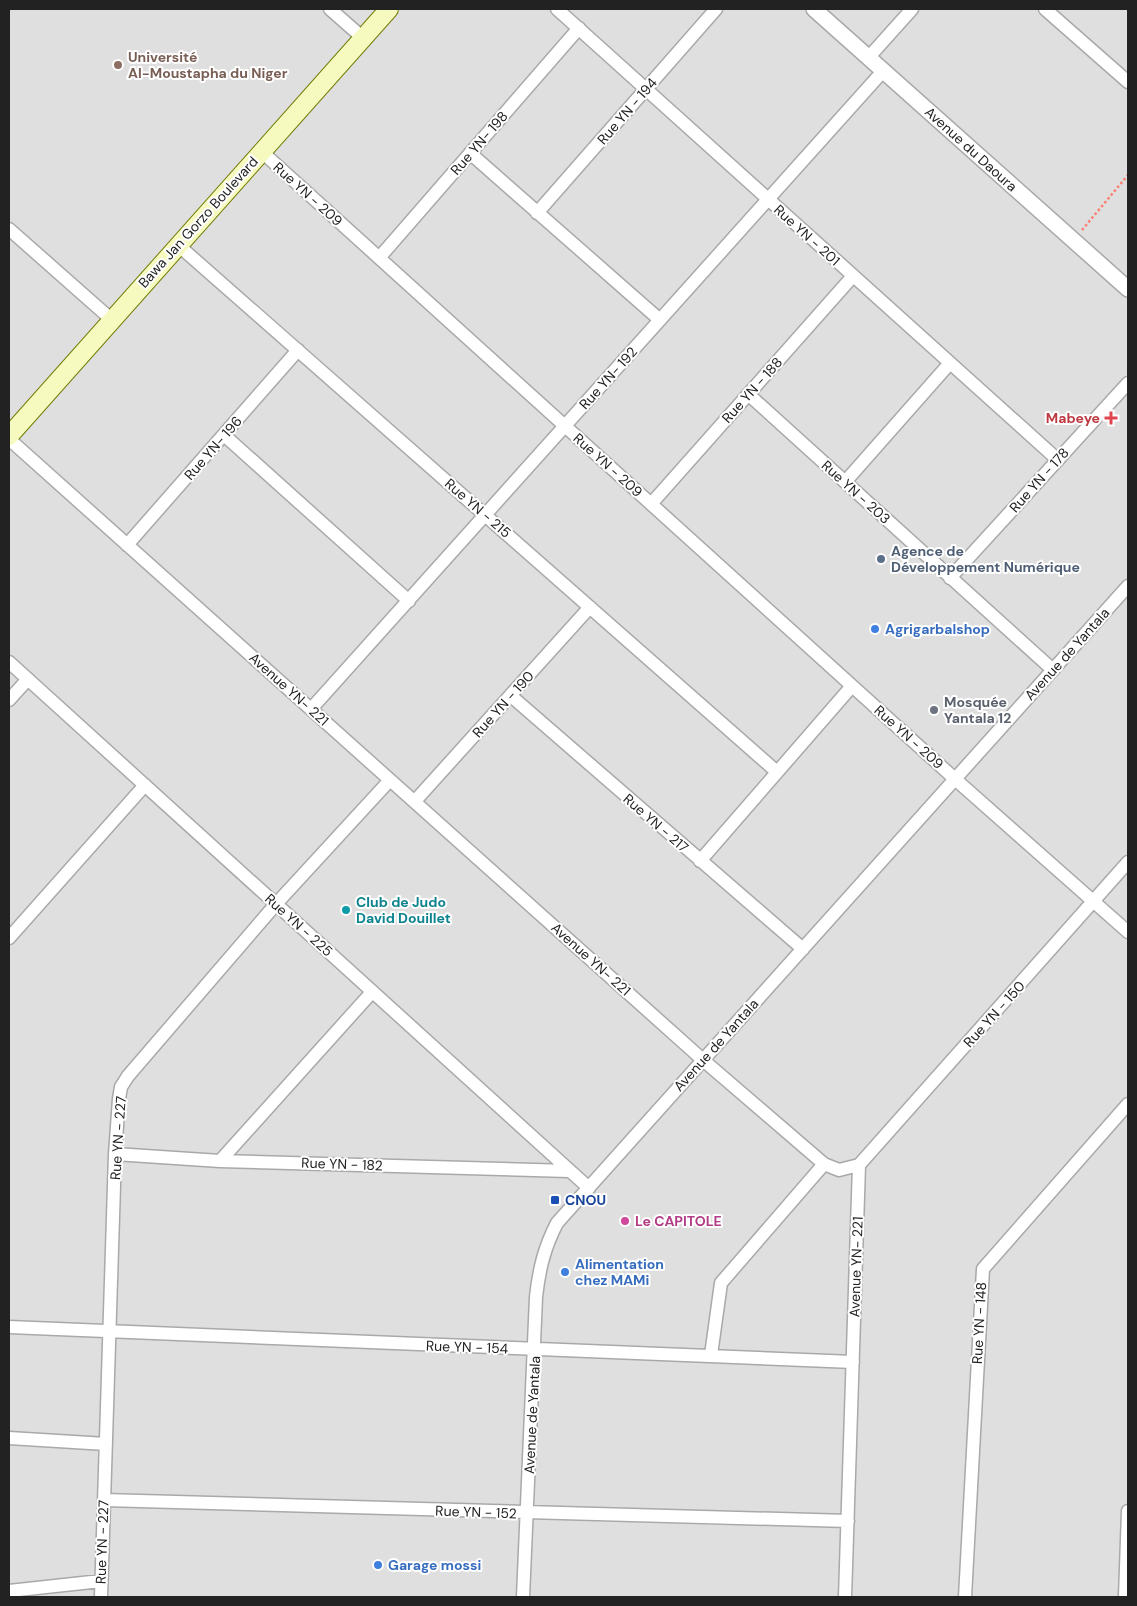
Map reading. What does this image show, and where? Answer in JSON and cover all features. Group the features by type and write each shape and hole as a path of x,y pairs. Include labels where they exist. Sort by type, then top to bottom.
{"main road":[{"name":"Bawa Jan Gorzo Boulevard","path":"9,438 261,151 389,9"}],"street":[{"path":"330,9 363,38"},
{"name":"Rue YN - 201","path":"557,9 1058,460"},
{"name":"Rue YN - 194","path":"537,213 716,9"},
{"name":"Avenue du Daoura","path":"814,9 1128,289"},
{"path":"869,57 912,9"},
{"path":"1045,9 1128,82"},
{"name":"Rue YN- 198","path":"379,258 579,28"},
{"name":"Rue YN- 192","path":"311,709 884,70"},
{"name":"Rue YN - 209","path":"261,151 955,779 1128,932"},
{"path":"470,154 660,320"},
{"path":"9,229 112,320"},
{"name":"Rue YN - 215","path":"178,245 777,772"},
{"name":"Rue YN - 188","path":"651,504 853,276"},
{"name":"Rue YN- 196","path":"127,545 298,350"},
{"path":"845,482 950,363"},
{"name":"Rue YN - 178","path":"950,578 1128,383"},
{"name":"Rue YN - 203","path":"748,394 1053,670"},
{"path":"224,435 409,601"},
{"name":"Avenue YN- 221","path":"9,438 704,1060 824,1164"},
{"name":"Avenue de Yantala","path":"523,1597 538,1272 544,1248 557,1223 1128,586"},
{"name":"Rue YN - 190","path":"415,802 590,607"},
{"name":"Rue YN - 225","path":"9,662 589,1188"},
{"path":"9,700 28,679"},
{"path":"700,860 852,686"},
{"name":"Rue YN - 217","path":"511,696 803,949"},
{"name":"Rue YN - 227","path":"100,1597 115,1154 121,1087 128,1076 276,904 390,780"},
{"path":"9,938 145,785"},
{"name":"Rue YN - 150","path":"859,1165 1128,862"},
{"path":"220,1161 372,992"},
{"name":"Rue YN - 148","path":"966,1597 983,1268 1128,1104"},
{"name":"Rue YN - 182","path":"115,1154 220,1161 569,1171"},
{"path":"711,1355 721,1283 824,1164 839,1170 859,1165"},
{"name":"Avenue YN- 221","path":"846,1597 859,1165"},
{"name":"Rue YN - 154","path":"9,1327 110,1333 853,1362"},
{"path":"9,1438 106,1444"},
{"name":"Rue YN - 152","path":"104,1500 848,1521"},
{"path":"1125,1597 1128,1511"},
{"path":"9,1591 101,1581"}],"path":[{"path":"1073,240 1128,175"}],"shaded area":[{"path":"9,9 1128,9 1128,1597 9,1597"}],"place":[{"name":"Université Al-Moustapha du Niger","path":"118,65"},
{"name":"Mabeye","path":"1111,418"},
{"name":"Agence de Développement Numérique","path":"881,559"},
{"name":"Agrigarbalshop","path":"875,629"},
{"name":"Mosquée Yantala 12","path":"934,710"},
{"name":"Club de Judo David Douillet","path":"346,910"},
{"name":"CNOU","path":"555,1200"},
{"name":"Le CAPITOLE","path":"625,1221"},
{"name":"Alimentation chez MAMi","path":"565,1272"},
{"name":"Garage mossi","path":"378,1565"}]}
